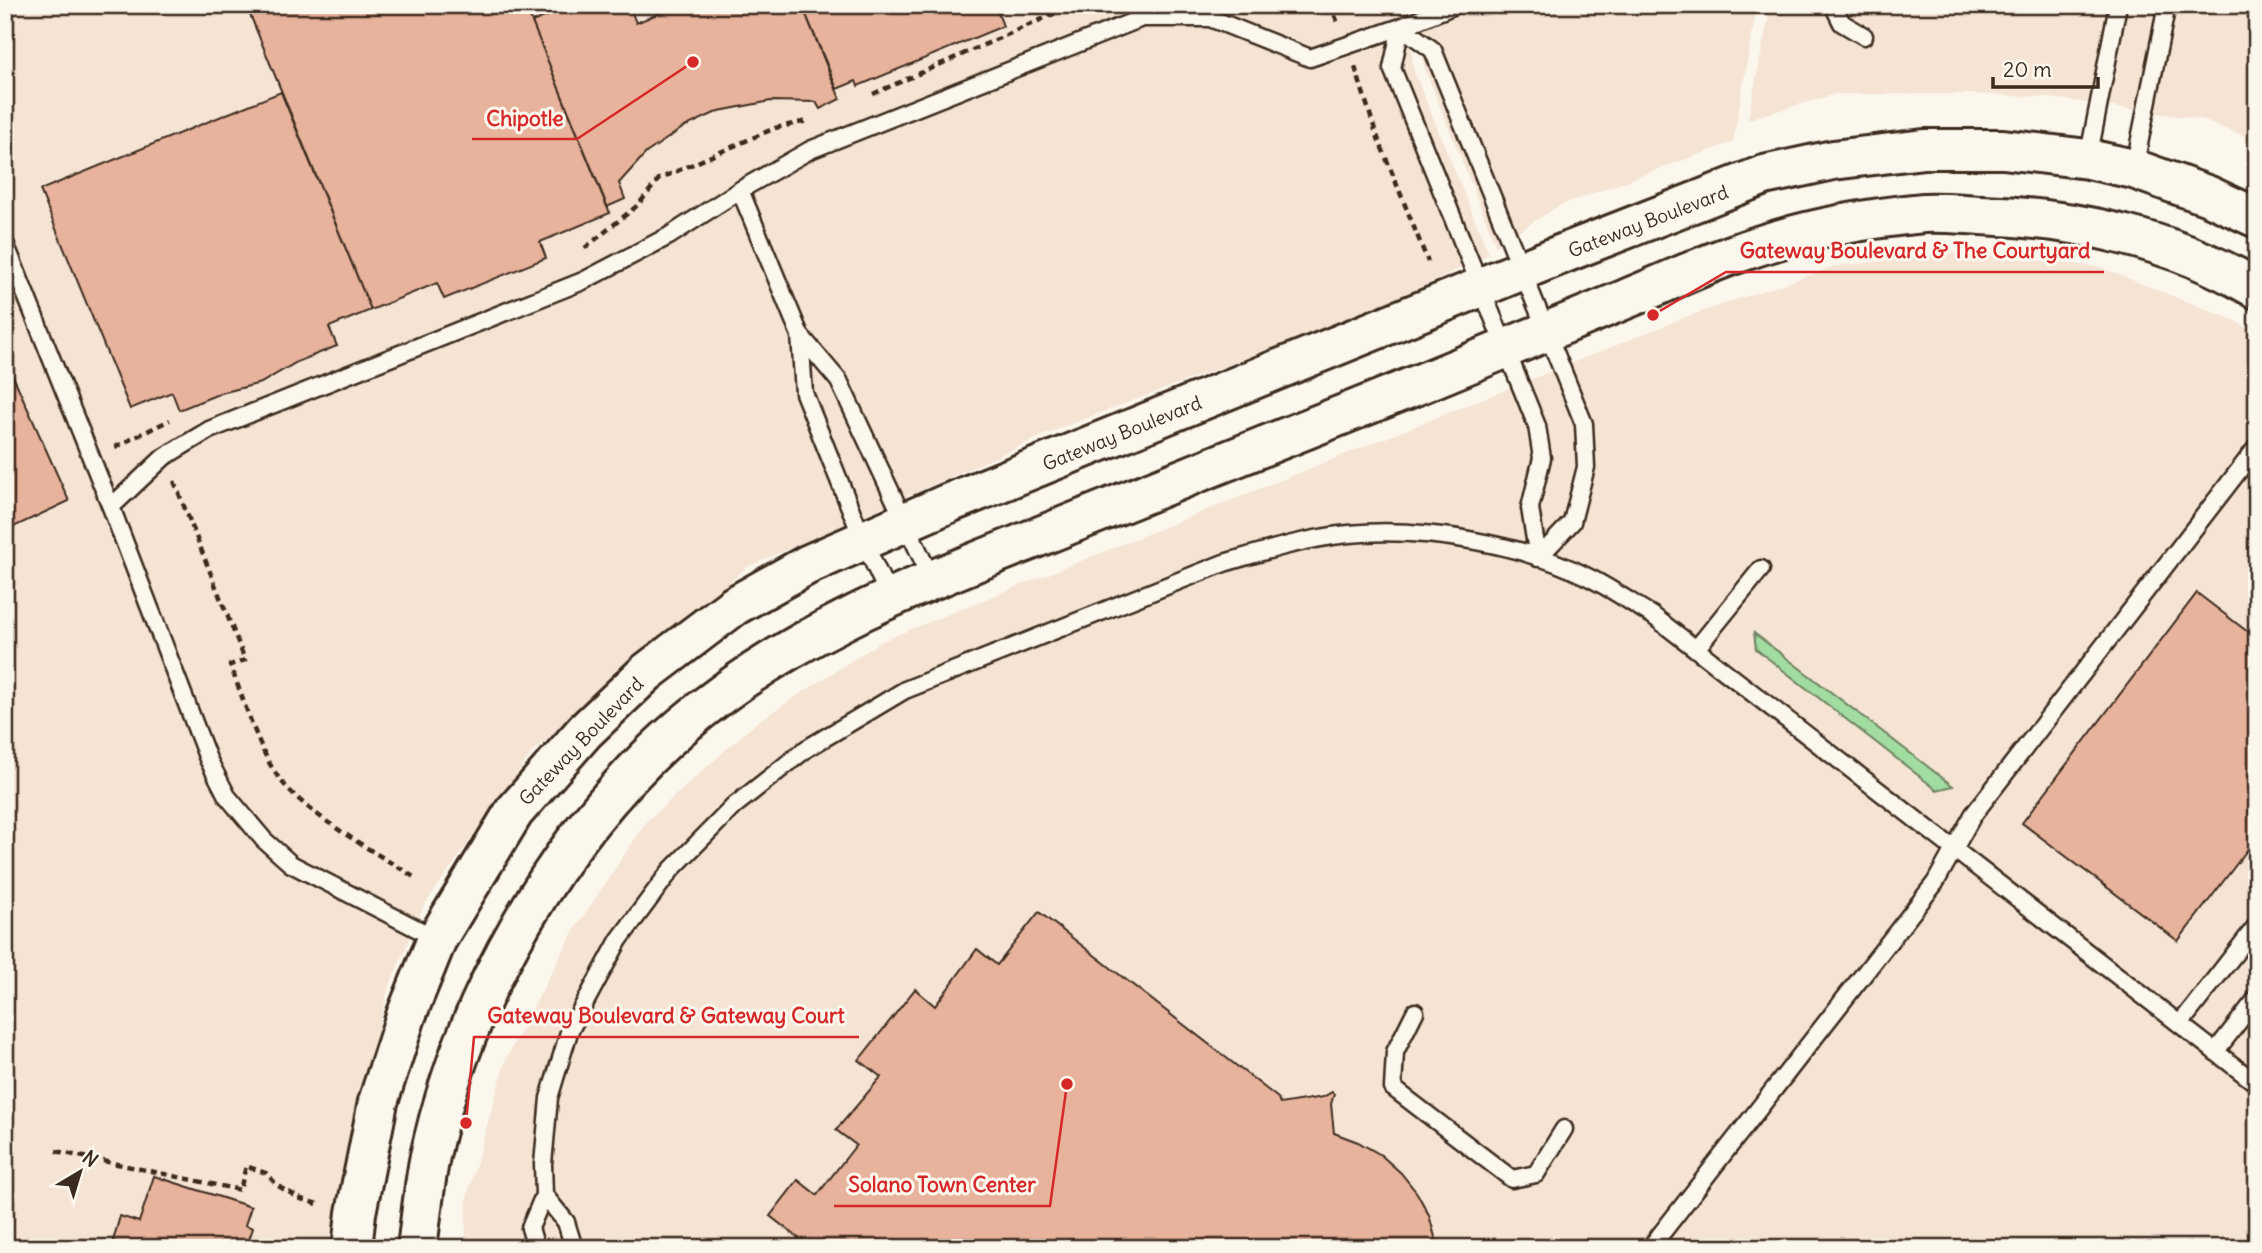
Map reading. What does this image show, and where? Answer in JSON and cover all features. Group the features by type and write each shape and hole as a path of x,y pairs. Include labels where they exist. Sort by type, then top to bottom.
{"street":[{"name":"Gateway Boulevard","path":"352,1248 356,1213 378,1102 406,1016 437,939 514,812 585,731 647,672 734,606 807,565 905,522 1764,175 1833,160 1924,149 2003,149 2088,159 2134,169 2209,196 2257,218"},
{"path":"417,1248 430,1157 450,1086 479,1007 519,926 573,844 618,789 681,727 758,666 832,624 932,580 1736,253 1834,225 1928,213 2026,216 2114,232 2187,256 2257,289"}],"lane":[{"path":"111,507 164,457 209,430 583,281 669,236 740,190 810,150 1142,18 1210,18 1310,58 1401,27 1455,5"},
{"path":"1833,5 1842,23 1864,36"},
{"path":"2088,159 2118,5"},
{"path":"2134,169 2167,5"},
{"path":"1401,27 1433,50 1584,424 1586,467 1573,522 1538,558"},
{"path":"1401,27 1392,68 1536,426 1542,458 1530,508 1538,558"},
{"path":"740,190 800,335 838,382 932,580"},
{"path":"5,243 208,759 227,796 264,840 291,864 437,939"},
{"path":"800,335 804,393 863,540 890,598"},
{"path":"1650,1248 1935,883 1973,815 2257,447"},
{"path":"536,1248 530,1228 544,1195 543,1164 549,1098 569,1032 619,940 671,870 734,806 806,748 905,690 1224,563 1276,547 1349,534 1423,534 1499,544 1591,578 1652,615 2257,1084"},
{"path":"1696,649 1761,569"},
{"path":"2180,1024 2257,925"},
{"path":"2215,1052 2257,998"},
{"path":"1415,1012 1395,1052 1393,1088 1512,1179 1536,1174 1564,1129"},
{"path":"544,1195 566,1222 574,1248"}],"path":[{"path":"861,100 1074,5"},
{"path":"1328,5 1333,10 1376,133 1429,262"},
{"path":"579,254 638,205 659,179 775,128 811,120"},
{"path":"115,447 178,417"},
{"path":"152,428 245,660 230,665 264,749 279,778 323,818 417,878"},
{"path":"56,1152 240,1190 246,1166 266,1173 278,1186 301,1199 318,1204"}],"shaded area":[{"path":"5,5 1408,5 1413,69 1489,254 1384,306 1063,427 747,567 533,751 423,907 388,990 341,1177 328,1248 5,1248"},
{"path":"1412,5 1757,5 1733,142 1558,206 1496,246 1425,69"},
{"path":"1771,5 2257,5 2257,141 2199,119 2044,97 1836,94 1748,119"},
{"path":"1963,252 2099,267 2236,321 2257,336 2257,1248 465,1248 467,1197 506,1059 573,932 647,821 757,722 882,641 1686,317 1836,266"}],"green space":[{"path":"1754,633 1953,786 1937,790 1756,649"}],"building":[{"path":"265,5 525,5 610,213 540,242 546,258 444,299 437,283 371,310 249,12"},
{"path":"574,5 629,5 636,23 679,5 802,5 840,99 820,109 816,102 771,101 719,111 684,127 646,153 619,183 625,199 607,207 532,22"},
{"path":"802,5 1016,5 998,13 1003,26 858,86 856,81 837,89"},
{"path":"281,92 371,310 329,327 337,346 297,362 261,383 221,393 179,410 172,392 130,409 40,190"},
{"path":"5,358 69,501 5,531"},
{"path":"2197,593 2257,639 2257,837 2178,941 2022,823"},
{"path":"1039,912 1278,1098 1280,1104 1323,1097 1332,1092 1334,1133 1381,1155 1401,1173 1417,1193 1429,1215 1438,1248 811,1248 770,1216 798,1180 817,1195 856,1145 836,1130 881,1077 859,1060 915,989 935,1006 977,949 997,965"},
{"path":"154,1176 251,1207 245,1225 253,1228 246,1248 111,1248 120,1216 139,1222"}],"place":[{"name":"Chipotle","path":"693,62"},
{"name":"Gateway Boulevard & The Courtyard","path":"1653,315"},
{"name":"Solano Town Center","path":"1067,1084"},
{"name":"Gateway Boulevard & Gateway Court","path":"466,1123"}]}
